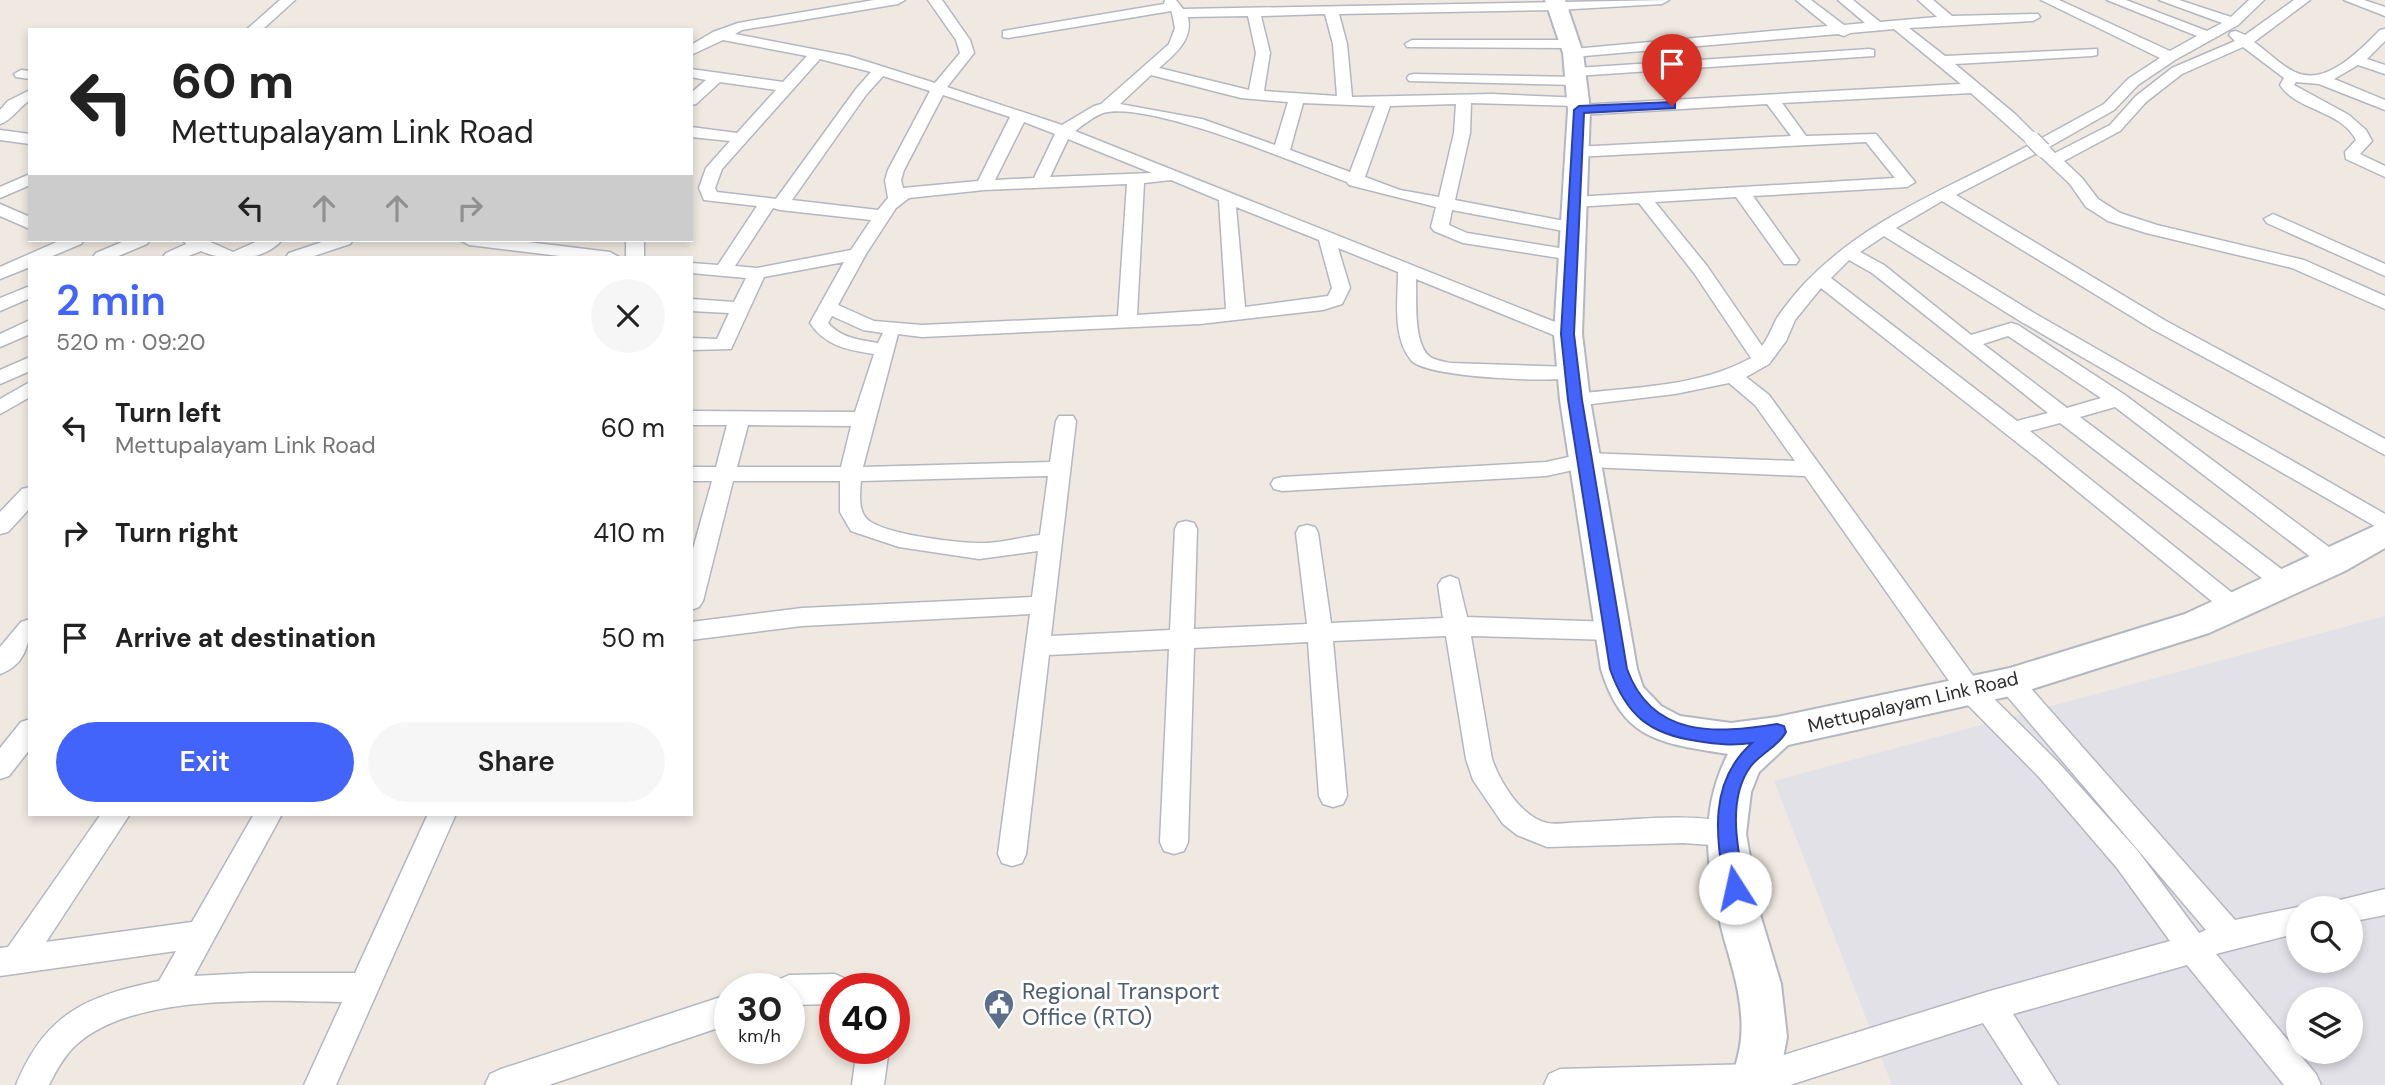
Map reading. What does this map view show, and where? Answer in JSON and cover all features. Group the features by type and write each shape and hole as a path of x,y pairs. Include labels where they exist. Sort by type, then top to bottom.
{"street":[{"path":"255,28 288,0"},
{"path":"693,50 718,35 752,24 898,0"},
{"path":"896,198 893,187 896,170 939,88 967,53 963,40 935,0"},
{"path":"1008,34 1174,6 1253,11 1331,11 1662,0"},
{"path":"1803,0 1844,32"},
{"path":"1845,0 1878,27"},
{"path":"1925,0 1949,20"},
{"path":"2048,0 2170,57"},
{"path":"2113,0 2208,36"},
{"path":"2166,0 2229,25 2292,77 2322,79 2385,105"},
{"path":"1407,271 1408,335 1419,358 1428,364 1573,386 1675,388 1734,376 1762,360 1776,341 1786,319 1847,252 1941,194 1975,181 2109,107 2133,82 2170,57 2229,25 2257,0"},
{"path":"2043,150 2115,128 2141,99 2177,71 2246,41 2303,0"},
{"path":"2351,0 2385,12"},
{"name":"Mettupalayam Link Road","path":"1556,3 1575,77 1574,228 1567,334 1573,386 1619,669 1627,694 1648,717 1674,730 1731,739 1777,732 2010,682 2197,624 2333,562 2385,533"},
{"path":"1040,182 1064,131 1088,114 1107,107 1175,46 1182,33 1174,6"},
{"path":"1412,9 1416,100"},
{"path":"1253,11 1265,54 1255,95"},
{"path":"1331,11 1340,44 1345,100"},
{"path":"1150,71 1226,92 1255,95 1384,102 1464,99 1575,77 1878,27 1949,20 2033,17"},
{"path":"1899,26 1976,88 2076,181 2092,203 2114,217 2143,227 2298,264 2385,303"},
{"path":"2322,79 2357,60 2385,34"},
{"path":"718,35 818,53 939,88 1019,115 1567,334"},
{"path":"1412,44 1575,77 1770,98 1976,88"},
{"path":"1941,61 2092,52"},
{"path":"818,53 700,182 707,188 710,196 883,216"},
{"path":"1414,78 1575,77 1869,53"},
{"path":"2357,60 2385,70"},
{"path":"723,271 880,71"},
{"path":"693,73 785,88"},
{"path":"693,99 717,77"},
{"path":"2292,77 2287,85 2291,92 2349,122 2370,143 2353,152 2352,156 2385,173"},
{"path":"0,119 13,104 28,95"},
{"path":"1281,153 1297,96"},
{"path":"1770,98 1801,139"},
{"path":"1464,99 1462,133 1440,227 1451,234 1574,228 1644,199 1906,182 1870,137 1575,152"},
{"path":"1355,182 1384,102"},
{"path":"1107,107 1178,117 1355,182 1444,205 1574,228"},
{"path":"984,185 1019,115"},
{"path":"693,132 742,138"},
{"path":"0,135 28,139"},
{"path":"1175,177 1040,182 911,191 896,198 883,216 857,254 819,323 822,330 832,338 889,340 922,331 1236,315 1323,304 1335,300 1341,288 1327,239"},
{"path":"1127,322 1136,178"},
{"path":"28,180 0,197 28,222"},
{"path":"1741,192 1790,260"},
{"path":"1941,194 2159,325 2385,447"},
{"path":"1227,197 1236,315"},
{"path":"1644,199 1701,270 1762,360"},
{"path":"2273,219 2383,267"},
{"path":"1884,228 2027,317 2385,524"},
{"path":"38,256 66,242"},
{"path":"104,256 136,242"},
{"path":"174,256 197,242 227,256"},
{"path":"240,256 269,242"},
{"path":"298,256 338,242"},
{"path":"485,242 602,256"},
{"path":"1847,252 1866,260 1968,342 2284,583"},
{"path":"693,268 757,273 857,254"},
{"path":"3,270 28,261"},
{"path":"693,344 724,345 757,273"},
{"path":"1821,279 2014,429 2233,606"},
{"path":"0,305 28,292"},
{"path":"693,305 741,308"},
{"path":"827,307 870,326 889,340"},
{"path":"0,341 28,327"},
{"path":"1968,342 2011,329 2118,400 2333,562"},
{"path":"889,340 864,419 852,474 850,510 857,524 873,532 979,551 1032,542 1051,543"},
{"path":"0,378 28,364"},
{"path":"1734,376 1762,400 1970,691 2048,769 2127,859 2193,948 2305,1085"},
{"path":"0,408 28,389"},
{"path":"2014,429 2118,400"},
{"path":"693,418 864,419"},
{"path":"693,593 739,419"},
{"path":"1012,854 1066,421"},
{"path":"1282,484 1546,469 1587,460 1812,469"},
{"path":"693,474 852,474 1060,469"},
{"path":"0,526 28,496"},
{"path":"1174,842 1186,529"},
{"path":"1307,533 1320,635 1333,796"},
{"path":"1450,585 1479,759 1495,795 1513,816 1527,827 1547,835 1684,831 1726,834"},
{"path":"693,631 802,617 1043,605"},
{"path":"1038,646 1320,635 1457,626 1613,631"},
{"path":"0,664 28,630"},
{"path":"2010,682 2229,935"},
{"path":"0,768 28,732"},
{"path":"1755,1082 1764,1037 1759,984 1739,914 1726,834 1731,792 1743,762 1777,732"},
{"path":"8,961 115,816"},
{"path":"168,994 267,816"},
{"path":"320,1085 441,816"},
{"path":"2363,906 2385,902"},
{"path":"1560,1085 1755,1082 1990,1006 2193,948 2229,935 2286,923"},
{"path":"8,961 201,934"},
{"path":"32,1085 47,1055 68,1031 128,1000 225,987 364,988"},
{"path":"1990,1006 2042,1085"},
{"path":"501,1085 714,1014"},
{"path":"868,1085 871,1064"}],"shaded area":[{"path":"2385,616 2385,1085 1892,1085 1774,781"}],"place":[{"name":"Regional Transport Office (RTO)","path":"999,1031"}],"route":[{"path":"1672,106 1579,110 1567,334 1575,400 1587,460 1619,669 1627,694 1648,717 1674,730 1731,739 1777,732 1743,762 1731,792 1726,834 1735,888"}]}
